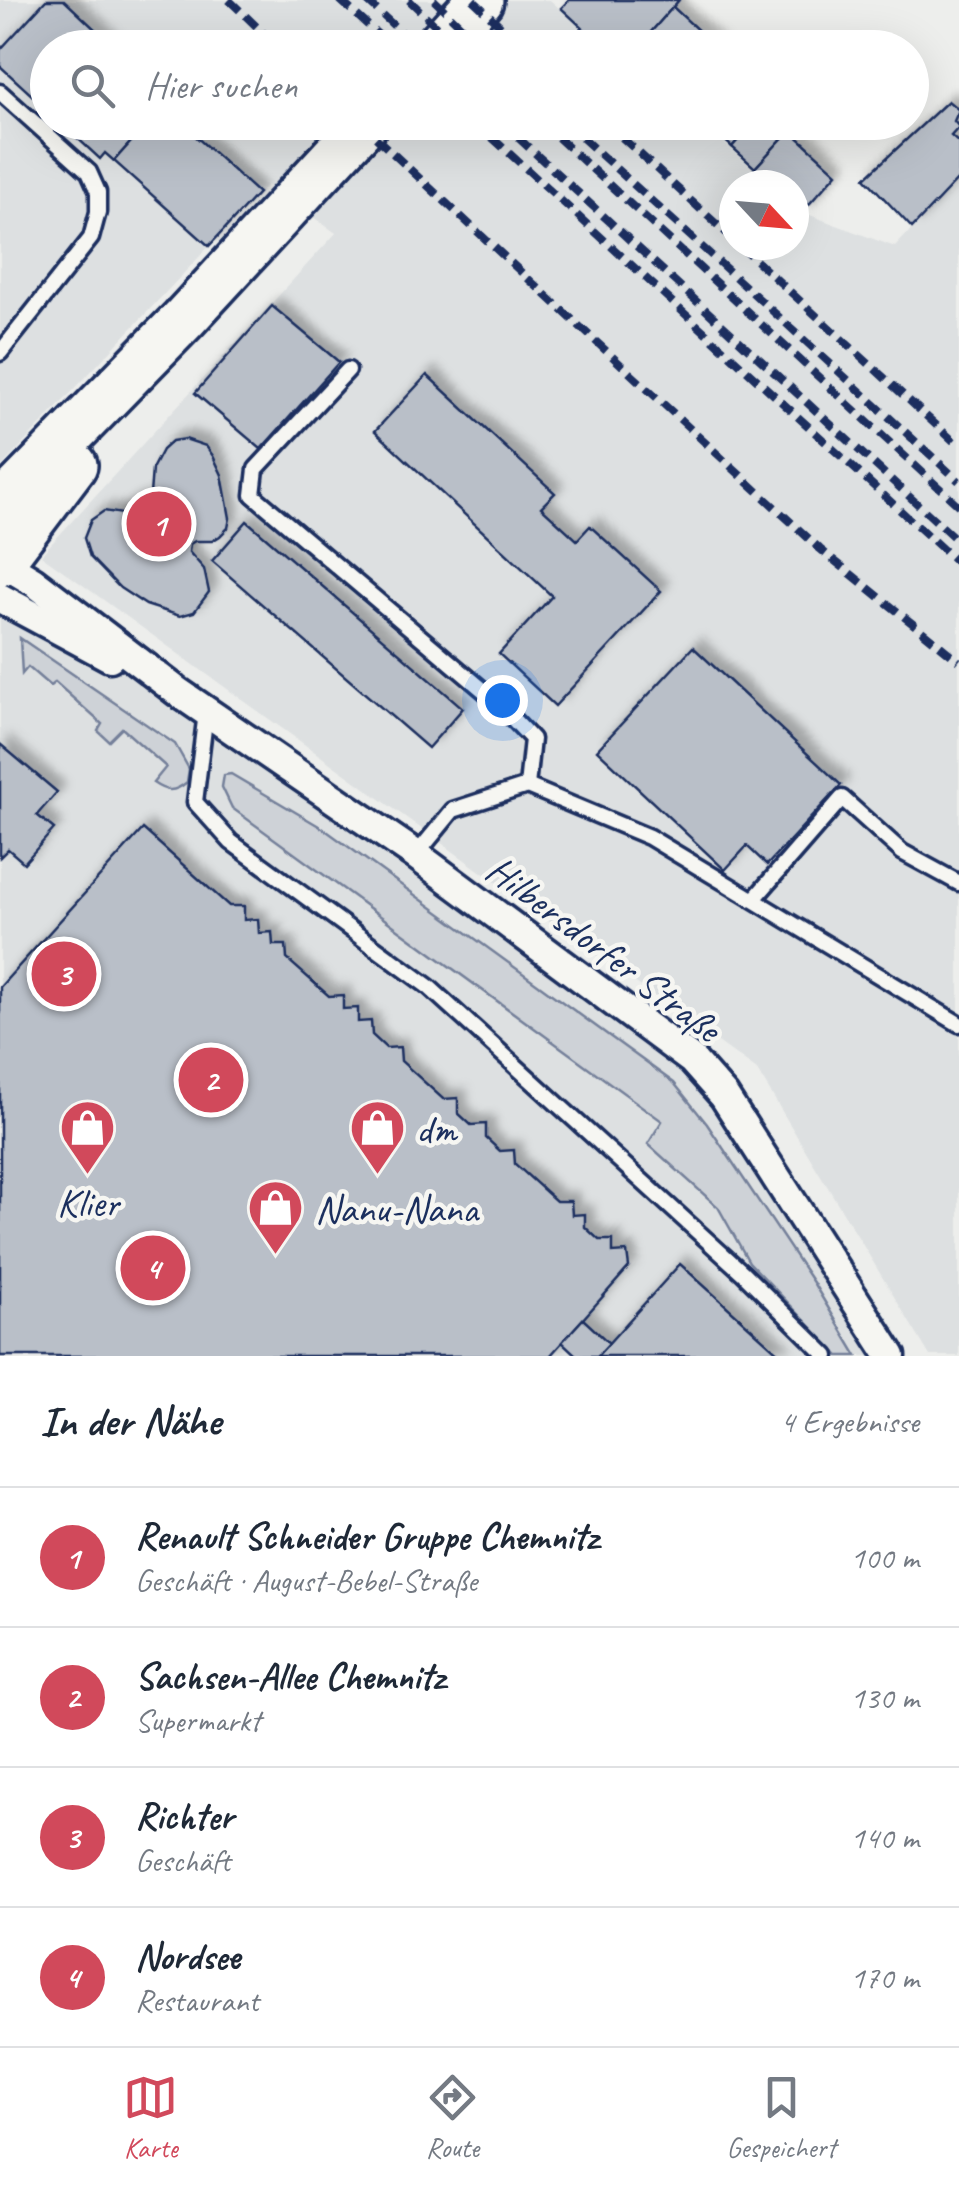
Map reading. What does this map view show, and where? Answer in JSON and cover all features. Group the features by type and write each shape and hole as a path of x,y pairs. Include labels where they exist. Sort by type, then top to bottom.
{"main road":[{"path":"452,30 480,0"},
{"path":"0,507 183,320 349,140"},
{"path":"0,571 183,320"}],"street":[{"name":"Hilbersdorfer Straße","path":"0,571 33,581 178,692 416,855 692,1060 724,1096 891,1356"}],"lane":[{"path":"0,92 30,119"},
{"path":"0,353 91,238 98,212 98,192 89,172 53,140"},
{"path":"348,370 256,469 252,495 495,700 532,739 527,786"},
{"path":"206,711 195,802 231,842 429,986 743,1272 827,1356"},
{"path":"416,855 453,810 527,786 649,837 959,1024"},
{"path":"755,898 842,798 902,852 959,883"}],"shaded area":[{"path":"0,0 550,0 583,30 30,30 30,140 721,140 754,170 719,170 719,260 809,260 809,215 895,247 959,178 959,1356 930,1356 757,1070 41,555 336,233 267,185 0,468"},
{"path":"0,604 176,694 690,1063 887,1356 0,1356"},
{"path":"20,638 175,744 189,769 187,782 170,790 153,783 166,767 122,728 109,741 98,731 102,724 55,682 50,686 28,667 22,674"},
{"path":"231,774 324,829 674,1083 707,1124 857,1356 839,1356 749,1262 718,1207 648,1144 662,1121 232,808 222,787 224,775"}],"building":[{"path":"46,0 64,0 96,30 30,30 30,94 0,66 0,50"},
{"path":"569,0 679,0 653,30 585,30 561,8"},
{"path":"673,7 698,30 653,30"},
{"path":"948,101 959,110 954,121 959,127 951,136 959,143 959,178 912,228 865,178 906,140 929,140 929,119"},
{"path":"79,140 133,140 114,161 105,153 100,159"},
{"path":"133,140 200,140 258,193 209,246 114,161"},
{"path":"738,140 781,140 755,168 732,147"},
{"path":"781,140 801,140 837,173 809,204 809,170 757,170"},
{"path":"272,306 339,362 261,449 195,393"},
{"path":"427,375 555,493 541,507 577,540 590,526 661,591 555,706 499,654 552,596 375,431"},
{"path":"185,439 206,446 213,456 222,475 230,518 228,528 220,536 190,544 189,552 204,569 209,592 194,612 180,616 146,605 120,588 90,557 84,538 91,520 104,511 135,516 144,513 149,507 152,469 162,450 172,441"},
{"path":"247,521 463,708 428,748 212,561"},
{"path":"693,647 841,785 767,865 747,846 725,870 597,750"},
{"path":"0,744 57,792 37,815 54,829 24,863 8,849 0,857"},
{"path":"143,829 229,906 244,906 244,920 258,919 259,933 272,932 273,945 286,945 287,959 329,996 343,995 343,1009 358,1008 358,1022 371,1021 372,1035 386,1048 400,1047 401,1061 443,1099 458,1098 458,1113 471,1125 486,1124 486,1138 500,1151 514,1150 515,1164 556,1201 571,1201 572,1215 585,1214 585,1227 599,1240 613,1240 613,1253 627,1252 629,1267 550,1356 0,1356 0,987"},
{"path":"680,1264 782,1356 597,1356"},
{"path":"583,1319 609,1343 597,1356 577,1356 562,1342"}],"railway":[{"path":"229,0 260,30"},
{"path":"340,0 373,30"},
{"path":"366,0 398,30"},
{"path":"409,0 440,30"},
{"path":"434,0 465,30"},
{"path":"473,0 505,30"},
{"path":"378,140 820,549 959,661"},
{"path":"495,140 959,564"},
{"path":"521,140 959,542"},
{"path":"561,140 959,506"},
{"path":"585,140 959,481"},
{"path":"625,140 719,226"},
{"path":"755,260 959,446"}],"place":[{"name":"Renault Schneider Gruppe Chemnitz","path":"159,524"},
{"name":"Richter","path":"64,974"},
{"name":"Sachsen-Allee Chemnitz","path":"211,1080"},
{"name":"Klier","path":"88,1177"},
{"name":"dm","path":"377,1177"},
{"name":"Nanu-Nana","path":"276,1257"},
{"name":"Nordsee","path":"153,1268"}]}
